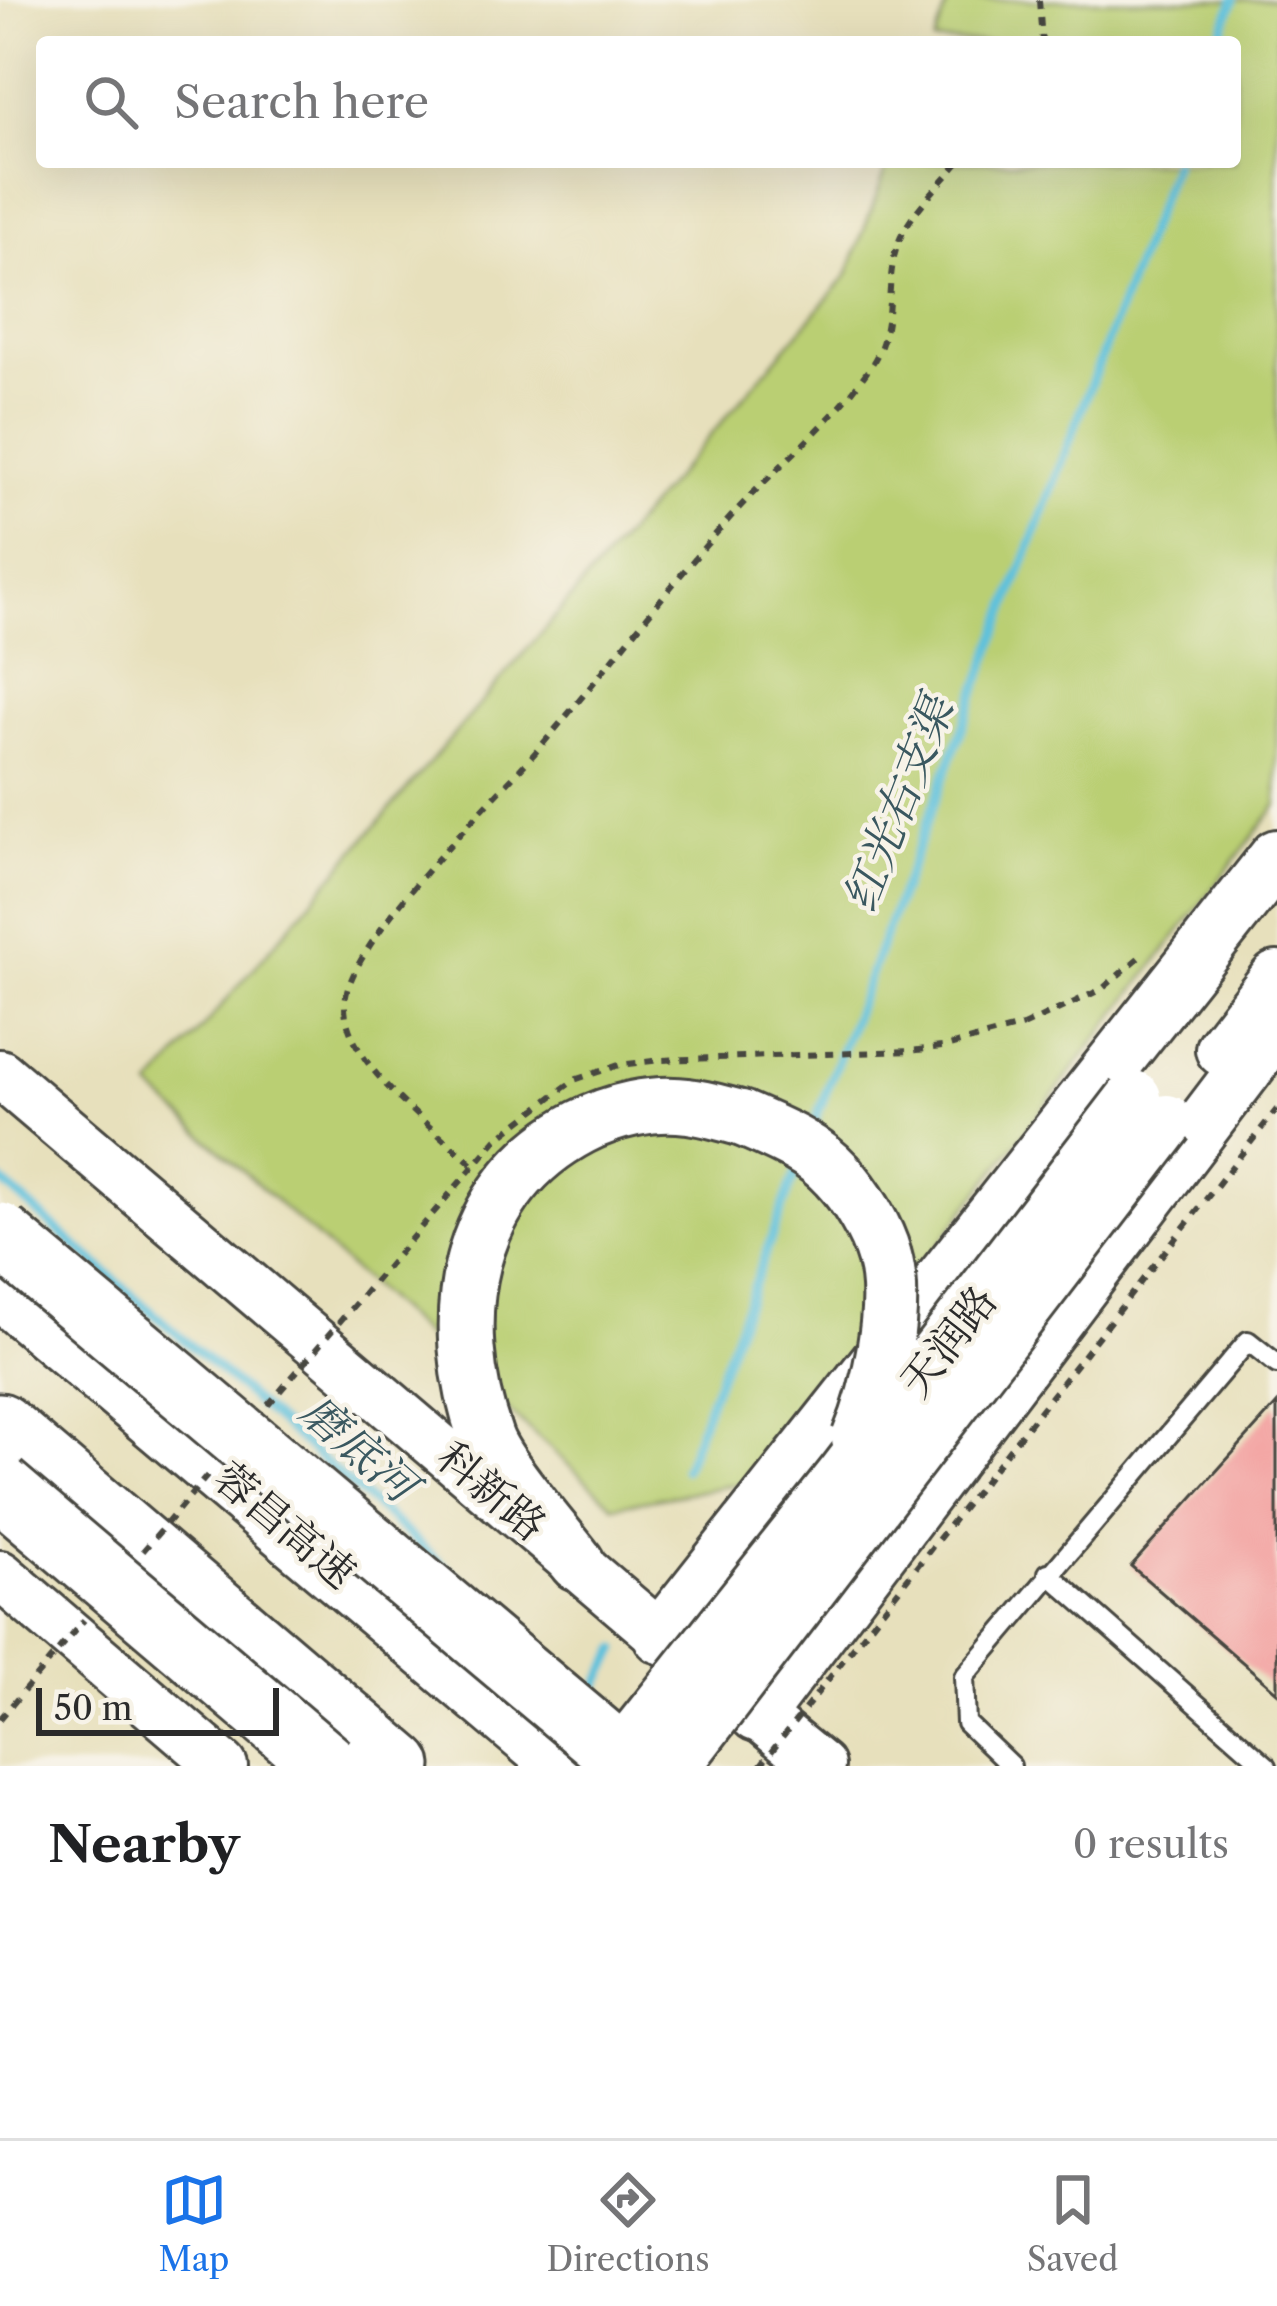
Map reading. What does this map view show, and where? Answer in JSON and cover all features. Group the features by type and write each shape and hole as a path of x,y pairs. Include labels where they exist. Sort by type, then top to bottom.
{"highway":[{"path":"0,1234 632,1766"},
{"name":"蓉昌高速","path":"7,1288 568,1766"},
{"path":"0,1425 400,1766"},
{"path":"0,1487 328,1766"}],"main road":[{"path":"661,1636 1277,857"},
{"name":"天润路","path":"673,1766 1151,1110 1277,911"},
{"name":"天润路","path":"613,1766 844,1476 1151,1110 1277,979"},
{"path":"759,1740 1277,1028"},
{"name":"科新路","path":"0,1074 578,1563 661,1636 759,1740 820,1766"},
{"path":"578,1563 488,1443 470,1382 464,1318 484,1225 537,1157 588,1124 626,1109 685,1105 741,1118 794,1142 837,1175 884,1254 888,1280 885,1336 873,1404 844,1476"},
{"path":"0,1575 223,1766"}],"lane":[{"path":"1010,1766 965,1723 964,1677 1248,1341 1277,1364"},
{"path":"1048,1574 1267,1766"}],"path":[{"path":"1039,0 1042,36"},
{"path":"472,1164 387,1085 356,1046 345,1005 358,962 384,925 736,512 839,406 874,362 888,328 893,263 900,239 954,168"},
{"path":"259,1415 472,1164 529,1112 574,1080 619,1065 661,1060 949,1046 1023,1027 1102,989 1153,945"},
{"path":"759,1740 1277,1109"},
{"path":"137,1558 213,1469"},
{"path":"0,1719 92,1612"}],"green space":[{"path":"949,0 1277,0 1277,805 756,1481 614,1506 151,1088 847,276 887,168 1241,168 1241,36 936,36"}],"building":[{"path":"1277,1404 1277,1692 1131,1566"}],"waterway":[{"name":"红光右支渠","path":"1220,36 1234,0"},
{"name":"红光右支渠","path":"810,1135 1172,168"},
{"name":"红光右支渠","path":"684,1469 798,1167"},
{"name":"磨底河","path":"0,1180 458,1578"},
{"name":"红光右支渠","path":"592,1696 617,1649"}]}
